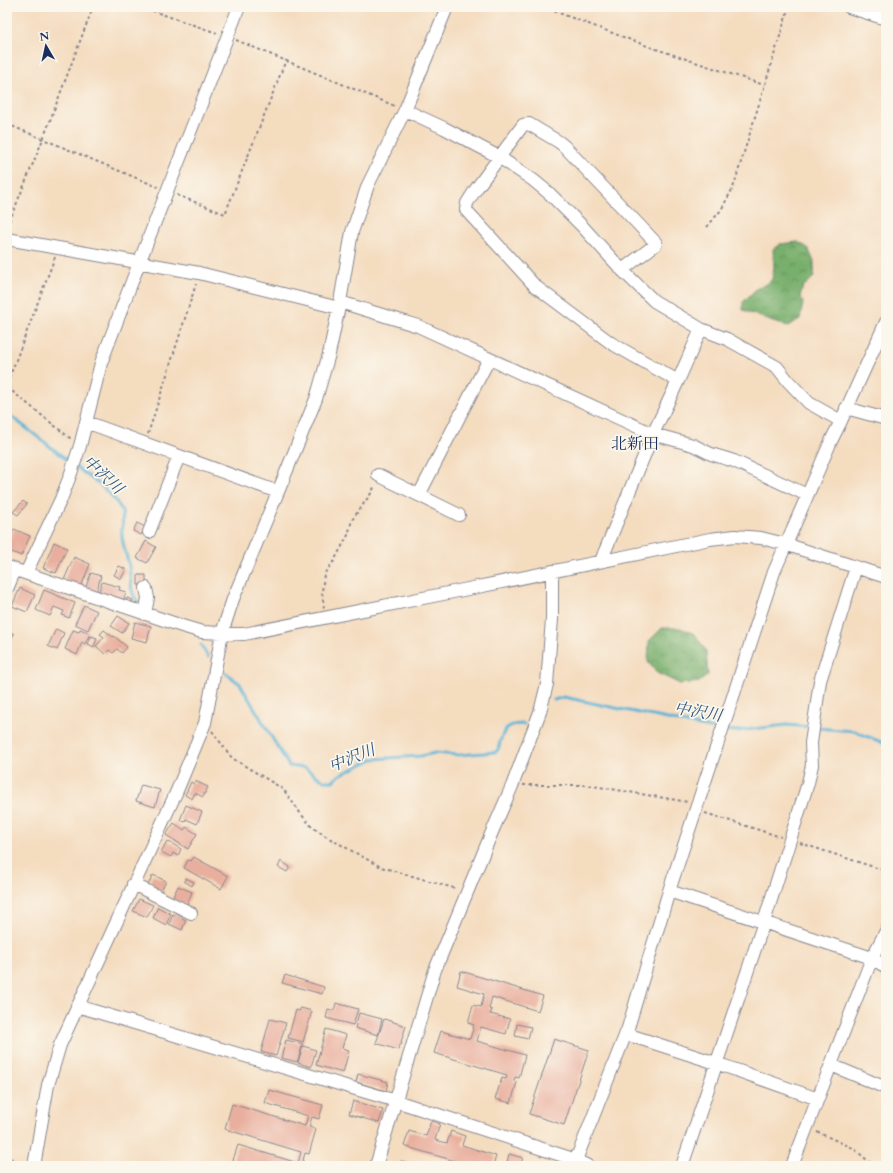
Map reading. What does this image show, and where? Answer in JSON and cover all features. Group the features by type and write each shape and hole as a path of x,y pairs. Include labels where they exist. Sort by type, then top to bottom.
{"street":[{"path":"7,589 16,570 61,499 79,447 101,363 238,7"},
{"path":"34,1166 48,1085 60,1045 176,792 205,723 222,633 232,598 316,399 329,354 352,232 368,185 405,110 448,7"},
{"path":"849,7 886,19"},
{"path":"405,110 499,156 533,180 550,194 582,226 622,270 654,301 701,329 728,339 777,367 809,403 841,420"},
{"path":"622,270 656,243 564,146 529,124 523,125 499,156 467,203 466,210 535,286 611,343 678,381"},
{"path":"7,239 199,273 339,305 418,326 653,434 693,445 711,454 734,461 807,495"},
{"path":"576,1160 626,1034 669,891 774,572 831,441 886,322"},
{"path":"601,561 653,434 701,329"},
{"path":"419,495 489,359"},
{"path":"846,408 886,419"},
{"path":"86,422 278,492"},
{"path":"149,532 179,456"},
{"path":"378,475 458,515"},
{"path":"16,570 202,632 244,634 710,539 735,536 761,538 785,544 886,577"},
{"path":"682,1166 764,922 808,783 812,765 811,743 820,681 856,567"},
{"path":"376,1166 436,970 512,786 540,712 547,684 552,619 552,571"},
{"path":"145,614 148,598 146,588"},
{"path":"133,884 191,912"},
{"path":"669,891 872,958 886,967"},
{"path":"792,1166 872,958 886,931"},
{"path":"77,1006 396,1101 576,1160 588,1166"},
{"path":"626,1034 716,1063 818,1099"},
{"path":"832,1065 886,1088"}],"path":[{"path":"7,226 43,140 93,7"},
{"path":"141,7 227,37 286,60 405,110"},
{"path":"543,7 764,85"},
{"path":"707,227 721,210 733,188 789,7"},
{"path":"58,249 8,381 9,387 13,392 79,447"},
{"path":"145,444 199,273"},
{"path":"324,617 322,592 324,574 342,547 348,536 352,520 372,492 378,475"},
{"path":"205,723 232,758 283,789 311,826 327,837 381,867 467,892"},
{"path":"512,786 588,785 698,803"},
{"path":"807,1127 853,1148 874,1166"}],"green space":[{"path":"798,242 808,248 814,262 814,277 803,287 800,296 803,303 800,319 788,326 773,322 743,310 743,302 756,289 767,284 772,279 774,267 773,249 780,244"},
{"path":"662,628 680,628 695,634 706,651 708,675 699,682 680,684 657,673 648,662 649,641"}],"building":[{"path":"23,501 27,504 18,515 13,512"},
{"path":"137,523 145,527 141,535 133,531"},
{"path":"14,529 30,536 21,556 7,550 7,546"},
{"path":"146,541 156,547 147,563 137,558"},
{"path":"54,542 67,548 56,573 43,568"},
{"path":"74,557 90,564 81,587 64,580"},
{"path":"119,566 126,569 121,579 114,575"},
{"path":"91,573 101,576 96,593 85,589"},
{"path":"138,575 146,575 146,585 138,585"},
{"path":"102,582 120,587 119,590 126,592 123,602 98,595"},
{"path":"20,588 35,595 27,612 12,606"},
{"path":"44,590 75,603 69,618 62,615 64,611 54,607 50,616 36,610"},
{"path":"127,598 133,600 131,606 125,604"},
{"path":"84,605 97,611 88,630 75,624"},
{"path":"118,616 129,623 122,633 111,626"},
{"path":"135,622 151,626 147,642 131,638"},
{"path":"56,629 64,633 57,650 48,646"},
{"path":"80,629 90,633 85,644 82,642 77,655 65,649 73,630 79,632"},
{"path":"7,630 14,634 7,646"},
{"path":"104,630 127,647 122,653 117,649 113,653 109,650 105,654 96,646 104,637 100,634"},
{"path":"91,636 97,638 94,647 88,644"},
{"path":"195,781 208,787 203,797 195,793 192,799 185,795 191,782 194,784"},
{"path":"141,785 160,790 155,807 136,801"},
{"path":"186,805 202,812 197,824 186,819 185,822 180,820"},
{"path":"174,823 184,830 186,827 197,834 188,849 166,835"},
{"path":"167,841 181,849 178,856 173,853 171,857 161,852"},
{"path":"194,857 228,876 221,889 184,868 188,860 191,861"},
{"path":"281,861 290,867 287,872 278,867"},
{"path":"153,875 166,881 161,891 148,885"},
{"path":"186,878 194,882 192,886 184,881"},
{"path":"178,886 192,892 187,905 172,899"},
{"path":"139,899 153,905 147,917 133,911"},
{"path":"158,907 171,914 166,925 153,918"},
{"path":"173,914 186,920 182,930 169,924"},
{"path":"461,971 543,996 538,1011 492,997 489,1009 492,1010 490,1014 510,1019 506,1034 481,1027 477,1041 525,1055 519,1078 515,1077 514,1081 517,1082 511,1103 495,1099 502,1078 506,1079 507,1075 434,1053 441,1031 470,1039 474,1025 468,1023 473,1005 481,1007 484,994 457,986"},
{"path":"285,975 324,987 322,994 282,983"},
{"path":"336,1003 358,1009 353,1025 326,1018 328,1009 334,1011"},
{"path":"301,1008 312,1011 303,1042 288,1038 296,1010 299,1011"},
{"path":"359,1013 382,1019 378,1035 355,1028"},
{"path":"270,1019 286,1023 276,1056 261,1052"},
{"path":"384,1019 406,1026 401,1042 402,1044 399,1046 398,1050 376,1043"},
{"path":"517,1024 531,1027 528,1039 515,1036"},
{"path":"326,1029 346,1035 342,1048 349,1050 343,1073 316,1065"},
{"path":"554,1039 589,1050 564,1125 529,1114"},
{"path":"286,1040 303,1044 297,1062 281,1058"},
{"path":"303,1046 316,1050 311,1067 298,1063"},
{"path":"358,1074 388,1082 386,1091 356,1082"},
{"path":"269,1090 323,1105 319,1119 312,1117 309,1127 316,1129 309,1154 305,1153 302,1164 306,1166 231,1166 238,1145 298,1163 301,1152 225,1129 232,1104 305,1126 308,1116 265,1103"},
{"path":"353,1101 383,1110 379,1123 349,1114"},
{"path":"431,1121 440,1124 435,1140 447,1143 451,1131 465,1136 462,1145 496,1156 493,1166 472,1166 404,1146 409,1131 426,1136"},
{"path":"509,1154 523,1158 520,1166 506,1166"},
{"path":"401,1161 415,1166 400,1166"}],"waterway":[{"name":"中沢川","path":"7,413 71,463"},
{"name":"中沢川","path":"76,467 112,496 121,509 123,515 123,544 129,566 131,588 134,597 142,606"},
{"name":"中沢川","path":"201,645 208,657"},
{"name":"中沢川","path":"226,673 240,684 289,766 305,768 324,781 333,781 340,775 373,759 421,756 435,753 458,755 496,752 504,731 512,725 524,724"},
{"name":"中沢川","path":"554,700 564,697 719,730"},
{"name":"中沢川","path":"725,730 737,731 786,725 811,727"},
{"name":"中沢川","path":"817,728 854,731 886,744"}],"district":[{"name":"北新田","path":"635,444"}]}
